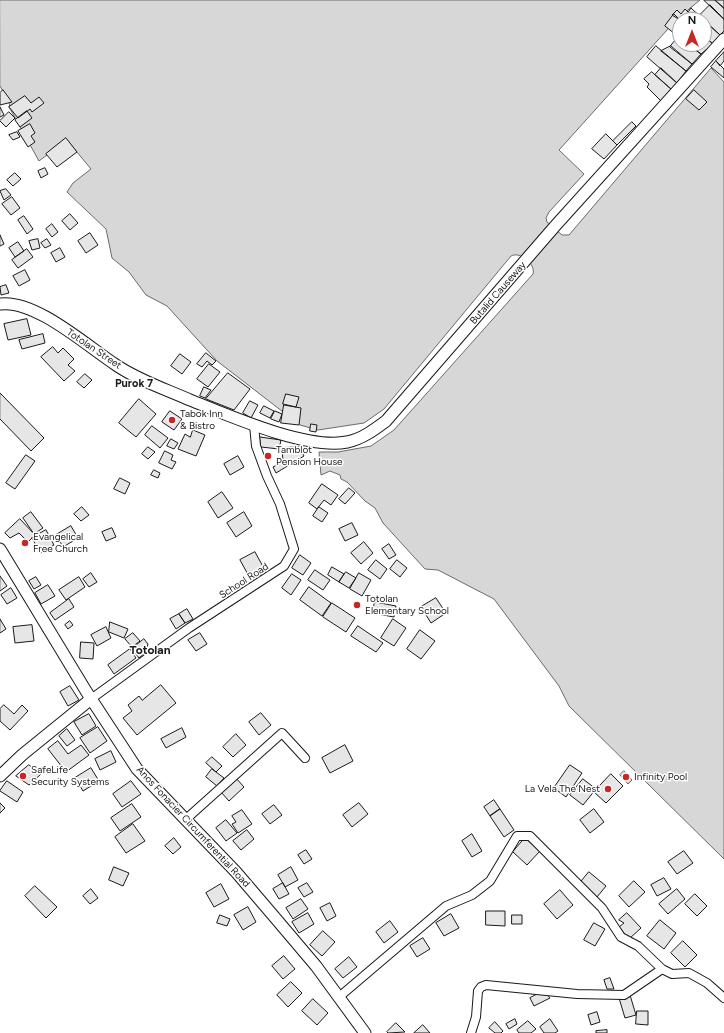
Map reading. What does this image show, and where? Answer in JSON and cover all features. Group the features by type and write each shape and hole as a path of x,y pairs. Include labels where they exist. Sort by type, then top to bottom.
{"main road":[{"name":"Butalid Causeway","path":"254,425 300,438 327,443 346,442 367,435 386,421 556,225 724,39"},
{"name":"Totolan Street","path":"0,304 22,306 44,315 117,366 148,382 254,425"},
{"name":"Anos Fonacier Circumferential Road","path":"0,549 91,699 137,769 236,872 278,920 339,997 365,1033"},
{"path":"0,776 22,755 91,699"}],"street":[{"name":"School Road","path":"91,699 189,628 284,566 294,549 280,504 267,476 256,446 254,425"},
{"path":"185,820 282,733 305,758"},
{"path":"339,997 446,906 472,894 490,881 517,836 530,836 602,908 621,937 638,946 662,969 672,974 689,973 707,982 724,998"},
{"path":"471,1033 476,1017 478,991 481,987 486,985 577,994 624,995 662,969"}],"shaded area":[{"path":"0,0 700,0 686,12 672,12 672,24 559,150 584,174 549,212 546,218 547,222 562,235 569,235 711,68 724,82 724,859 569,706 559,686 494,599 438,570 425,569 383,523 375,508 365,501 347,482 341,479 340,475 330,471 321,475 319,452 338,452 371,446 394,430 533,274 530,263 519,255 511,256 384,409 364,423 318,430 300,425 217,361 167,306 146,295 129,272 112,258 106,229 67,192 73,183 91,169 67,140 39,161 9,107 10,105 0,86"},
{"name":"Infinity Pool","path":"624,771 632,780 628,784 620,775"}],"building":[{"path":"704,0 715,0 724,8 724,19"},
{"path":"715,0 724,0 724,8"},
{"path":"710,5 724,19 724,31 720,35 712,28 712,12 703,12"},
{"path":"691,8 695,12 688,12"},
{"path":"672,17 672,32 665,26"},
{"path":"712,28 720,35 713,44 712,43"},
{"path":"656,46 686,71 677,83 647,57"},
{"path":"671,46 672,52 678,52 692,64 686,71 661,51"},
{"path":"676,52 698,52 701,54 692,64"},
{"path":"724,52 724,61 720,66 716,61"},
{"path":"716,61 724,69 724,78 711,67"},
{"path":"661,68 677,83 671,89 655,75"},
{"path":"652,72 671,89 661,101 647,87 649,84 644,79"},
{"path":"3,90 12,102 0,105 0,93"},
{"path":"694,90 707,102 699,110 686,99"},
{"path":"25,96 31,103 39,97 44,103 32,112 30,109 18,118 9,107"},
{"path":"0,107 4,115 0,117"},
{"path":"27,111 32,118 20,127 15,120"},
{"path":"9,112 15,118 6,127 0,121"},
{"path":"632,122 636,126 617,145 613,141"},
{"path":"30,124 35,133 31,136 35,142 28,147 18,131"},
{"path":"17,132 20,137 13,140 9,135"},
{"path":"606,134 617,145 604,159 592,149"},
{"path":"66,138 77,152 57,167 46,154"},
{"path":"45,168 48,174 41,178 38,171"},
{"path":"15,173 21,179 13,186 7,180"},
{"path":"6,189 11,195 4,200 0,191"},
{"path":"12,197 20,208 11,215 2,204"},
{"path":"70,214 78,223 70,230 62,221"},
{"path":"24,216 33,229 27,234 18,220"},
{"path":"52,224 58,232 52,237 46,229"},
{"path":"90,233 98,245 86,253 78,241"},
{"path":"0,235 4,244 0,246"},
{"path":"38,239 40,248 32,250 29,241"},
{"path":"47,239 51,245 45,248 41,243"},
{"path":"18,242 24,251 15,257 9,248"},
{"path":"60,248 65,257 56,262 51,253"},
{"path":"27,249 33,257 18,268 12,260"},
{"path":"25,270 30,280 19,286 13,276"},
{"path":"6,285 9,293 1,295 0,287"},
{"path":"27,319 31,335 8,340 4,324"},
{"path":"43,334 45,343 22,349 19,340"},
{"path":"53,347 58,353 63,348 74,359 68,365 75,371 64,381 41,357"},
{"path":"206,353 216,361 212,365 207,361 202,367 197,364"},
{"path":"180,354 191,362 182,374 171,366"},
{"path":"209,364 220,372 208,387 197,379"},
{"path":"228,373 250,389 234,410 206,399"},
{"path":"85,374 92,380 84,388 77,382"},
{"path":"204,387 211,390 205,398 200,396"},
{"path":"0,393 44,438 31,451 0,419"},
{"path":"286,394 299,397 296,407 283,404"},
{"path":"139,399 156,414 136,437 119,423"},
{"path":"250,401 258,405 251,418 243,413"},
{"path":"284,405 301,408 299,425 281,423"},
{"path":"264,406 274,411 270,418 260,413"},
{"name":"Tabok Inn & Bistro","path":"170,411 182,419 174,430 162,422"},
{"path":"275,411 282,414 279,422 271,419"},
{"path":"311,424 317,425 316,432 310,431"},
{"path":"152,426 168,438 160,448 145,435"},
{"path":"193,430 205,435 196,456 178,449 185,434 190,437"},
{"path":"260,437 281,440 279,449 261,447"},
{"path":"171,439 178,443 174,449 167,446"},
{"path":"148,447 155,452 148,459 142,454"},
{"path":"299,447 304,456 276,473 273,467 283,462 282,448"},
{"path":"165,451 173,455 171,460 176,462 172,469 159,463"},
{"path":"26,455 35,461 15,489 6,483"},
{"path":"238,456 244,467 230,475 224,464"},
{"path":"154,470 160,473 158,478 151,475"},
{"path":"120,478 130,483 125,494 114,489"},
{"path":"322,484 338,495 331,505 324,500 317,509 309,503"},
{"path":"349,488 355,493 345,504 339,499"},
{"path":"222,492 233,508 218,518 208,502"},
{"path":"82,507 89,515 81,521 74,514"},
{"path":"319,507 328,513 322,522 313,516"},
{"path":"31,512 43,528 34,534 23,518"},
{"path":"244,512 252,526 236,537 227,523"},
{"path":"20,519 35,535 28,542 19,533 10,538 5,533"},
{"path":"352,523 358,535 345,541 339,529"},
{"path":"71,526 78,538 63,547 56,535"},
{"path":"112,528 116,537 106,541 102,532"},
{"path":"46,530 54,545 40,553 32,538"},
{"path":"364,542 373,553 361,564 351,553"},
{"path":"389,544 396,555 389,559 382,549"},
{"path":"255,552 266,572 251,580 240,560"},
{"path":"300,555 311,563 303,575 292,568"},
{"path":"376,560 387,569 380,579 368,570"},
{"path":"397,560 407,568 400,577 390,569"},
{"path":"332,567 344,574 339,582 328,575"},
{"path":"315,570 330,580 323,590 308,580"},
{"path":"346,572 356,578 349,588 339,582"},
{"path":"91,573 97,582 89,587 83,579"},
{"path":"359,573 371,580 362,596 350,589"},
{"path":"292,574 301,580 291,595 282,588"},
{"path":"0,576 7,586 0,591"},
{"path":"36,577 41,585 34,589 29,581"},
{"path":"79,577 85,587 66,600 59,590"},
{"path":"48,585 55,596 41,604 35,593"},
{"path":"309,587 331,603 322,616 300,600"},
{"path":"11,588 17,598 7,604 1,595"},
{"path":"436,598 446,613 431,623 421,607"},
{"path":"69,599 74,607 55,620 50,613"},
{"path":"375,602 396,606 394,617 372,613"},
{"path":"332,603 355,618 346,632 323,617"},
{"path":"187,609 193,619 185,623 179,614"},
{"path":"179,614 185,623 176,629 170,619"},
{"path":"0,619 6,629 0,633"},
{"path":"393,619 406,628 394,646 381,638"},
{"path":"70,621 73,625 68,629 65,625"},
{"path":"110,622 128,629 124,638 109,632"},
{"path":"32,625 34,641 15,643 13,627"},
{"path":"358,626 383,643 376,652 351,636"},
{"path":"106,627 111,638 97,646 91,635"},
{"path":"420,630 435,641 421,659 407,649"},
{"path":"133,633 140,641 132,647 125,639"},
{"path":"200,633 207,644 196,651 188,640"},
{"path":"144,639 148,644 145,653 139,658 132,649"},
{"path":"81,642 94,643 93,659 80,658"},
{"path":"130,649 136,658 114,674 108,665"},
{"path":"161,685 176,703 137,735 123,718 132,711 128,705 139,696 142,700"},
{"path":"70,686 79,700 68,706 60,692"},
{"path":"4,705 14,714 22,705 28,711 10,730 0,721 0,709"},
{"path":"261,713 271,725 259,735 249,722"},
{"path":"89,714 96,726 82,735 74,722"},
{"path":"98,727 107,741 90,753 80,738"},
{"path":"182,728 186,737 166,748 161,739"},
{"path":"67,729 75,740 67,746 59,736"},
{"path":"236,734 246,745 233,757 223,747"},
{"path":"58,741 68,754 81,745 89,755 66,772 48,749"},
{"path":"345,745 353,761 330,773 322,758"},
{"path":"111,751 116,762 100,770 95,759"},
{"path":"212,757 222,766 216,772 206,763"},
{"path":"29,765 41,774 29,785 16,776"},
{"path":"570,765 582,773 566,797 554,788"},
{"path":"91,768 99,781 83,791 75,778"},
{"path":"212,769 224,778 217,786 206,777"},
{"path":"611,774 623,786 606,803 594,792"},
{"path":"235,777 244,787 229,801 220,791"},
{"path":"583,779 596,789 583,805 570,795"},
{"path":"7,781 23,792 17,802 0,791"},
{"path":"131,781 141,794 122,807 113,794"},
{"path":"494,800 500,809 490,816 484,807"},
{"path":"0,803 5,808 0,813"},
{"path":"359,803 368,814 352,827 343,815"},
{"path":"132,804 141,817 120,831 111,818"},
{"path":"274,805 282,815 270,824 262,814"},
{"path":"500,809 514,830 504,837 490,816"},
{"path":"594,809 604,822 590,833 580,820"},
{"path":"242,810 252,824 238,833 232,824 236,822 232,816"},
{"path":"226,820 237,833 226,841 216,828"},
{"path":"133,824 145,841 126,853 115,837"},
{"path":"247,830 254,839 241,850 233,841"},
{"path":"472,834 482,851 472,857 462,841"},
{"path":"174,838 181,847 173,854 165,846"},
{"path":"525,838 540,851 527,865 513,852"},
{"path":"306,850 312,859 304,864 298,855"},
{"path":"684,851 693,863 677,874 668,862"},
{"path":"114,867 129,873 123,886 109,880"},
{"path":"291,867 298,880 285,887 278,875"},
{"path":"589,872 606,886 597,897 580,883"},
{"path":"664,878 671,889 657,896 651,885"},
{"path":"634,881 645,892 629,907 619,896"},
{"path":"283,883 289,894 279,899 273,889"},
{"path":"307,883 313,892 304,897 298,888"},
{"path":"221,884 229,899 214,907 206,893"},
{"path":"35,886 57,907 46,918 25,896"},
{"path":"91,889 98,898 90,904 83,896"},
{"path":"677,889 685,899 668,914 659,904"},
{"path":"560,890 573,905 557,919 544,904"},
{"path":"695,894 707,906 697,916 685,904"},
{"path":"301,899 308,909 293,919 286,908"},
{"path":"330,903 336,916 327,921 320,908"},
{"path":"248,907 256,922 243,930 234,915"},
{"path":"486,911 505,911 505,926 486,925"},
{"path":"308,913 314,924 299,933 292,922"},
{"path":"627,913 641,928 629,939 619,927 624,923 619,920"},
{"path":"451,914 459,928 444,936 436,923"},
{"path":"220,915 230,919 227,926 217,923"},
{"path":"512,915 522,915 522,924 512,924"},
{"path":"660,920 676,933 664,949 647,936"},
{"path":"390,921 398,932 384,943 376,932"},
{"path":"594,923 605,929 595,946 584,940"},
{"path":"323,931 335,942 322,956 310,945"},
{"path":"423,938 430,949 417,957 410,946"},
{"path":"683,941 697,955 685,967 671,953"},
{"path":"284,956 295,969 283,979 272,966"},
{"path":"349,957 357,967 343,978 335,969"},
{"path":"610,978 614,989 607,989 604,980"},
{"path":"291,982 302,993 288,1007 277,995"},
{"path":"544,991 550,998 534,1006 530,998"},
{"path":"630,995 636,1015 625,1018 619,998"},
{"path":"313,999 328,1013 317,1025 302,1011"},
{"path":"637,1011 648,1011 648,1025 636,1024"},
{"path":"597,1012 600,1022 591,1025 588,1015"},
{"path":"515,1019 517,1024 509,1029 506,1024"},
{"path":"550,1019 558,1031 555,1033 544,1033 540,1027"},
{"path":"528,1021 536,1029 531,1033 519,1033 517,1030"},
{"path":"495,1022 503,1031 501,1033 495,1033 489,1028"},
{"path":"396,1023 405,1032 388,1033 387,1032"},
{"path":"423,1025 430,1033 414,1033"},
{"path":"607,1030 607,1033 596,1033 596,1031"}],"place":[{"name":"Tabok Inn & Bistro","path":"172,420"},
{"name":"Tamblot Pension House","path":"268,456"},
{"name":"Evangelical Free Church","path":"25,543"},
{"name":"Totolan Elementary School","path":"357,605"},
{"name":"SafeLife Security Systems","path":"23,776"},
{"name":"Infinity Pool","path":"626,777"},
{"name":"La Vela The Nest","path":"608,789"}],"district":[{"name":"Purok 7","path":"134,384"},
{"name":"Totolan","path":"150,650"}]}
